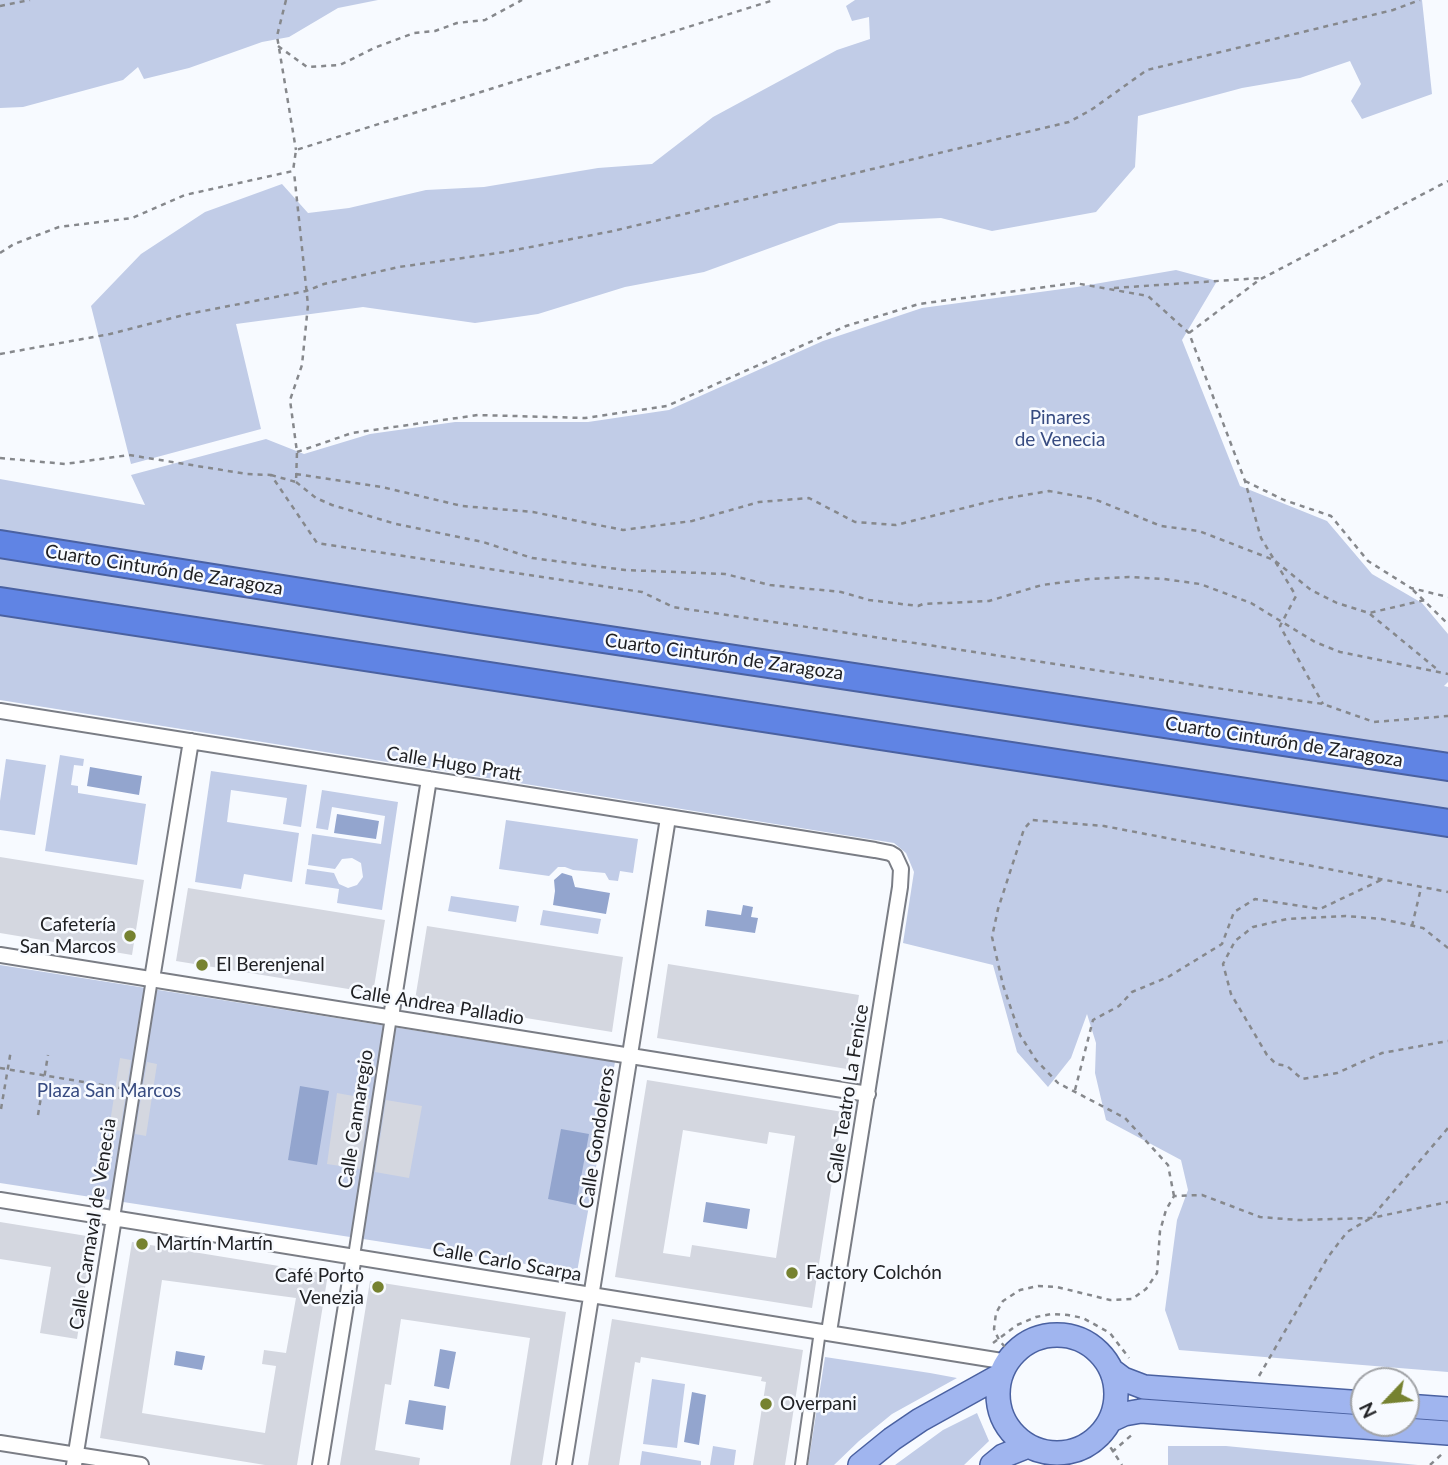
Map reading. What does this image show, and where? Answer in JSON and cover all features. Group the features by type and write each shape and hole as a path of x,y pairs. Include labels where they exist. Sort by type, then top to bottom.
{"highway":[{"name":"Cuarto Cinturón de Zaragoza","path":"0,544 471,619 1448,767"},
{"path":"0,601 1448,823"}],"main road":[{"path":"860,1465 892,1438 1037,1338 1066,1336 1092,1346 1121,1366"},
{"path":"1005,1358 999,1404 1005,1420 1014,1434 1028,1446 1058,1453 1074,1450 1108,1435 1124,1414 1142,1412 1446,1442"},
{"path":"1121,1366 1123,1379 1144,1387 1350,1402"},
{"path":"1108,1435 1116,1402 1115,1385 1121,1366"},
{"path":"1420,1407 1448,1409"},
{"path":"992,1465 1003,1456 1028,1446"}],"street":[{"name":"Calle Hugo Pratt","path":"0,711 890,853 899,862"},
{"name":"Calle Carnaval de Venecia","path":"75,1460 191,741"},
{"name":"Calle Cannaregio","path":"320,1465 429,779"},
{"name":"Calle Gondoleros","path":"564,1465 668,818"},
{"name":"Calle Teatro La Fenice","path":"801,1465 868,1094 900,887 899,862"},
{"name":"Calle Andrea Palladio","path":"0,955 868,1094"},
{"name":"Calle Carlo Scarpa","path":"0,1200 591,1296 1005,1358"},
{"path":"0,1443 75,1460 141,1465"}],"path":[{"path":"0,6 30,0"},
{"path":"286,0 277,36 296,150 293,171 308,305 302,365 290,400 298,452 296,482"},
{"path":"278,46 307,67 340,65 374,48 415,33 435,31 457,23 485,20 522,0"},
{"path":"296,150 774,0"},
{"path":"0,355 306,291 324,284 399,267 505,252 626,228 1069,122 1091,110 1147,69 1393,10 1420,0"},
{"path":"0,253 14,244 59,227 132,218 185,195 293,171"},
{"path":"1189,333 1264,278 1448,181"},
{"path":"1107,289 1264,278"},
{"path":"298,452 352,433 478,415 585,418 667,406 846,327 919,304 1075,283 1148,296 1189,333 1245,481 1261,538 1296,596 1280,626 1322,704"},
{"path":"0,458 65,464 129,455 247,474 271,475 296,482 316,498 332,505 396,524 483,542 532,558 625,570 725,574 770,585 841,592 869,600 918,606 989,601 1042,584 1129,577 1199,584 1251,603 1315,642 1340,652 1448,674"},
{"path":"296,474 382,487 462,506 533,512 623,530 692,521 760,502 809,498 855,522 896,525 996,500 1049,491 1094,499 1161,526 1199,531 1274,560 1311,590 1336,603 1369,613 1440,672"},
{"path":"271,475 317,543 642,592 673,607 1322,704 1374,722 1448,716"},
{"path":"1245,481 1284,500 1331,516 1368,561 1411,588 1448,624"},
{"path":"1411,588 1448,597"},
{"path":"1369,613 1424,600"},
{"path":"1005,1358 995,1329 996,1313 1003,1301 1020,1290 1038,1286 1057,1287 1111,1300 1132,1299 1146,1289 1157,1273 1160,1230 1174,1196 1168,1165 1125,1118 1058,1083 1036,1060 1020,1035 1003,985 992,937 998,909 1024,829 1032,820 1104,826 1448,892"},
{"path":"1075,1090 1093,1020 1119,1006 1132,992 1168,978 1222,944 1234,912 1255,899 1320,909 1381,880"},
{"path":"1412,926 1422,887"},
{"path":"1448,948 1423,928 1382,919 1346,916 1287,919 1253,928 1234,941 1223,964 1231,994 1267,1055 1276,1064 1287,1066 1302,1079 1337,1073 1382,1054 1448,1041"},
{"path":"1,1109 11,1050"},
{"path":"38,1115 48,1055"},
{"path":"0,1068 134,1090"},
{"path":"1259,1377 1328,1257 1347,1232 1371,1218 1448,1128"},
{"path":"1174,1196 1202,1195 1260,1217 1298,1220 1371,1218 1448,1202"},
{"path":"1005,1358 1017,1325 1035,1317 1068,1315 1083,1318 1110,1332 1121,1366"},
{"path":"986,1345 1005,1358"},
{"path":"1122,1465 1108,1435 1142,1430"},
{"path":"1430,1465 1446,1442"}],"green space":[{"path":"0,0 378,0 338,8 289,37 262,42 189,68 144,79 138,67 123,80 23,107 0,108"},
{"path":"855,0 1422,0 1432,94 1362,119 1351,101 1361,84 1350,61 1300,78 1242,88 1138,116 1135,167 1096,212 992,231 941,218 839,223 704,272 625,287 538,314 475,323 363,307 236,324 261,429 131,464 91,306 141,254 205,212 282,184 308,213 349,208 426,190 484,187 598,168 652,164 713,117 837,50 870,39 869,17 852,21 846,6"},
{"name":"Pinares de Venecia","path":"1176,270 1217,281 1182,340 1240,486 1327,521 1372,574 1422,603 1448,634 1448,682 1444,686 1448,687 1448,1372 1420,1370 1420,1367 1387,1367 1179,1350 1165,1310 1177,1220 1188,1190 1181,1160 1106,1120 1095,1073 1096,1043 1087,1014 1071,1058 1048,1087 1017,1052 993,965 903,943 914,872 906,853 894,843 0,700 0,479 145,505 131,475 266,439 304,454 370,434 455,422 588,422 669,410 823,341 922,308 1077,287"},
{"path":"60,755 84,759 83,766 74,765 71,785 78,786 78,793 146,804 137,865 45,851"},
{"path":"6,759 46,765 35,835 0,830 0,801"},
{"path":"211,771 307,785 301,827 283,824 287,798 231,790 227,822 299,833 292,882 244,874 241,889 195,882"},
{"path":"322,790 398,802 382,910 337,903 339,889 305,884 307,869 334,873 339,884 348,888 357,885 363,877 361,863 352,858 342,859 335,869 308,865 312,834 381,844 385,816 332,807 328,830 316,828"},
{"path":"506,820 638,839 633,873 620,871 618,881 609,880 605,873 565,867 558,867 549,876 499,869"},
{"path":"451,896 519,906 516,922 448,911"},
{"path":"543,910 601,919 598,934 540,925"},
{"name":"Plaza San Marcos","path":"0,965 615,1062 577,1272 0,1183"},
{"path":"825,1357 957,1378 892,1414 834,1465 808,1465"},
{"path":"652,1379 685,1384 677,1448 643,1444"},
{"path":"977,1413 989,1441 964,1465 895,1465 943,1430"},
{"path":"713,1446 736,1450 734,1465 710,1465"},
{"path":"1168,1446 1226,1446 1418,1465 1168,1465"},
{"path":"642,1451 701,1461 701,1465 640,1465"}],"shaded area":[{"path":"90,767 142,776 139,795 87,786"},
{"path":"337,814 379,821 376,839 334,833"},
{"path":"562,873 572,876 575,887 610,893 606,914 553,905 554,880"},
{"path":"743,905 753,907 751,917 758,918 755,933 705,926 707,910 741,915"},
{"path":"300,1086 329,1091 317,1165 288,1160"},
{"path":"561,1129 589,1134 576,1205 548,1199"},
{"path":"706,1202 750,1209 747,1229 703,1222"},
{"path":"440,1349 456,1352 449,1389 434,1386"},
{"path":"176,1351 205,1356 202,1370 174,1365"},
{"path":"692,1392 706,1395 699,1445 684,1442"},
{"path":"409,1400 446,1406 443,1430 405,1424"}],"building":[{"path":"0,857 144,880 132,955 0,933"},
{"path":"188,888 385,920 373,993 176,961"},
{"path":"427,926 623,957 612,1032 415,1000"},
{"path":"668,964 859,995 847,1069 657,1038"},
{"path":"120,1058 131,1060 120,1131 109,1129"},
{"path":"147,1062 157,1064 146,1136 135,1134"},
{"path":"647,1080 843,1112 812,1308 615,1277","holes":["683,1130 767,1144 769,1132 795,1136 776,1258 692,1245 690,1257 663,1253"]},
{"path":"337,1093 370,1099 360,1169 327,1164"},
{"path":"386,1100 422,1106 409,1178 375,1172"},
{"path":"0,1222 93,1237 77,1339 40,1333 51,1267 0,1259"},
{"path":"132,1242 328,1274 297,1465 265,1465 100,1438","holes":["162,1280 296,1298 286,1353 264,1350 262,1364 276,1366 265,1433 142,1413"]},
{"path":"370,1281 566,1312 542,1465 510,1465 530,1338 401,1319 391,1385 385,1384 375,1450 420,1458 419,1465 340,1465"},
{"path":"612,1319 803,1350 785,1465 753,1465 766,1382 761,1381 762,1377 641,1357 640,1363 635,1362 619,1465 588,1465"}],"place":[{"name":"Cafetería San Marcos","path":"130,936"},
{"name":"El Berenjenal","path":"202,965"},
{"name":"Martín Martín","path":"142,1244"},
{"name":"Factory Colchón","path":"792,1273"},
{"name":"Café Porto Venezia","path":"378,1287"},
{"name":"Overpani","path":"766,1404"}]}
